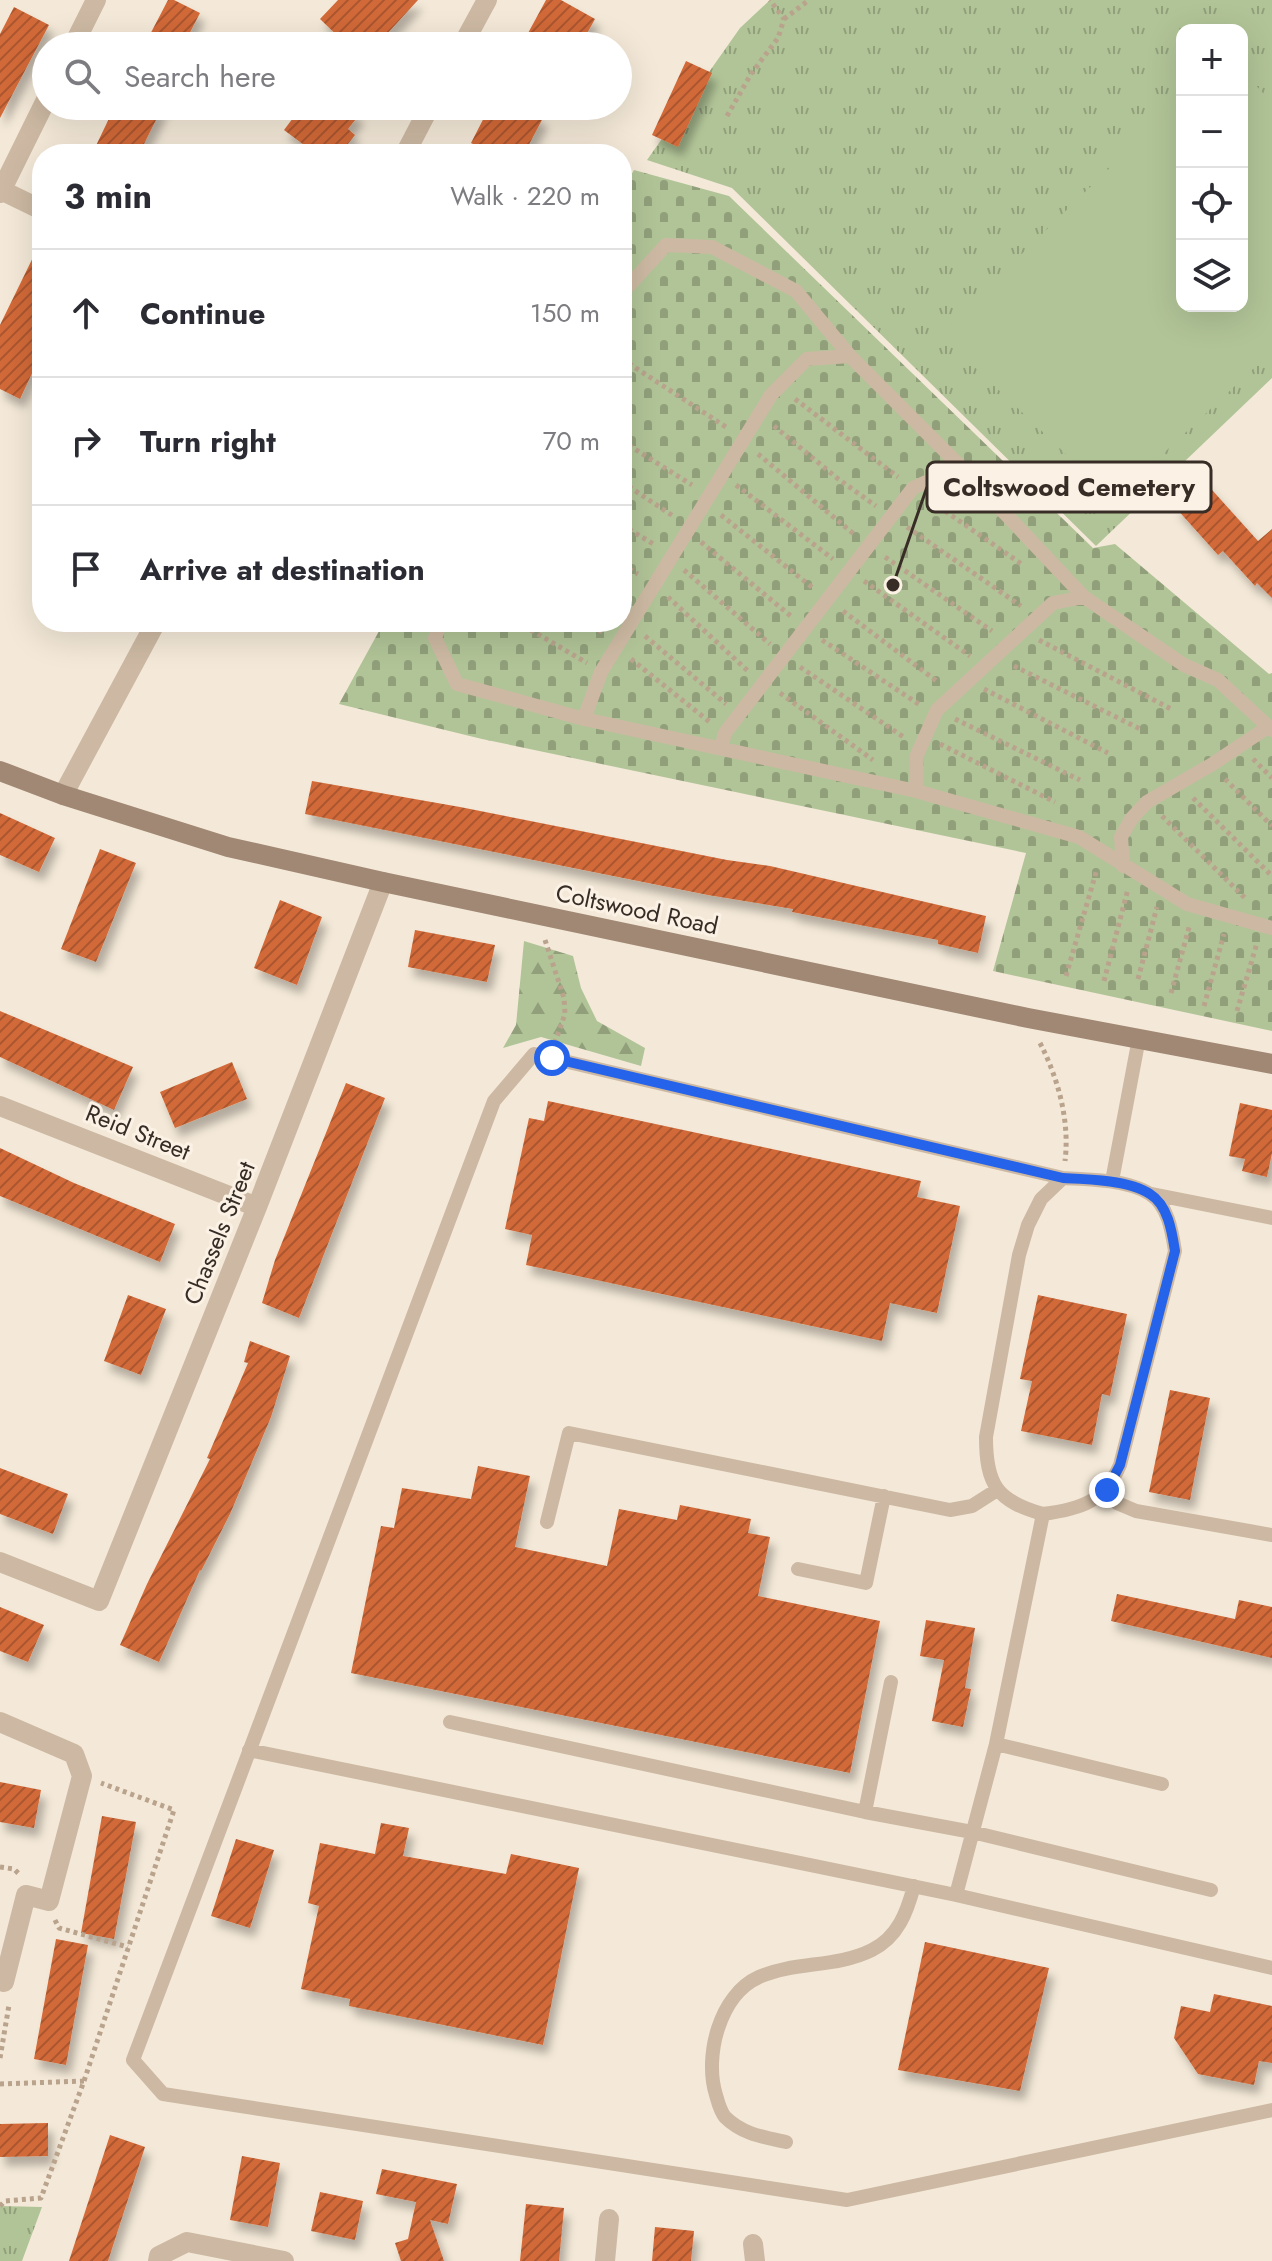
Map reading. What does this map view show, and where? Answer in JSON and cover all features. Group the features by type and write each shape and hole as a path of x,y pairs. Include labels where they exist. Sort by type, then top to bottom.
{"main road":[{"name":"Coltswood Road","path":"0,771 63,795 228,847 1028,1018 1272,1064"}],"street":[{"path":"470,32 487,0"},
{"path":"79,32 91,2"},
{"path":"32,206 1,192 36,120"},
{"path":"410,144 423,120"},
{"path":"63,795 151,632"},
{"name":"Chassels Street","path":"0,1562 99,1601 383,882"},
{"name":"Reid Street","path":"0,1106 257,1207"},
{"path":"0,1722 74,1754 82,1776 49,1901 26,1895 4,1982"},
{"path":"605,2261 609,2219"},
{"path":"158,2261 159,2256 187,2242 284,2261"}],"lane":[{"path":"632,282 666,245 712,247 796,291 850,356 967,473 1084,597 1184,665 1218,680 1270,728 1147,802 1132,818 1121,837 1128,869"},
{"path":"632,622 771,395 807,359 850,356"},
{"path":"723,741 739,714 913,488 937,477 967,473"},
{"path":"916,791 917,755 937,710 1053,603 1084,597"},
{"path":"437,632 435,638 457,684 584,719 723,741 1079,837 1161,889 1195,906 1267,927"},
{"path":"584,719 601,672 626,632"},
{"path":"1112,1181 1139,1038"},
{"path":"1272,1218 1152,1194 1112,1181 1063,1178 534,1054 494,1101 133,2060 163,2094 847,2200 1272,2110"},
{"path":"1063,1178 1041,1199 1028,1225 1019,1255 986,1437 986,1463 997,1490 1016,1506 1043,1514 1069,1511 1095,1500 1107,1490 1120,1465 1175,1251 1170,1222 1152,1194"},
{"path":"547,1522 569,1433 950,1510 972,1506 997,1490"},
{"path":"1107,1490 1117,1503 1136,1511 1272,1535"},
{"path":"798,1569 866,1583 884,1496"},
{"path":"956,1895 996,1744 1043,1514"},
{"path":"865,1812 891,1682"},
{"path":"450,1722 865,1812 972,1832 1211,1890"},
{"path":"996,1744 1162,1784"},
{"path":"249,1750 914,1886 1272,1968"},
{"path":"786,2142 743,2132 722,2114 711,2080 715,2040 725,2012 743,1987 758,1977 784,1969 831,1963 873,1950 904,1919 914,1886"}],"path":[{"path":"770,0 784,19"},
{"path":"727,116 751,74 778,38 784,19 809,0"},
{"path":"632,365 703,411 868,546 1010,643"},
{"path":"632,447 697,488 705,503 955,694"},
{"path":"632,488 673,515 805,628 921,706 937,710 1080,780"},
{"path":"632,625 739,714"},
{"path":"534,632 601,672"},
{"path":"1022,632 1173,710"},
{"path":"616,647 723,741"},
{"path":"995,656 1142,730"},
{"path":"969,681 1108,753"},
{"path":"925,737 1055,802"},
{"path":"1211,765 1272,826"},
{"path":"1179,784 1272,876"},
{"path":"1147,802 1247,900 1267,927 1237,1011"},
{"path":"1066,976 1101,852"},
{"path":"1104,981 1128,869"},
{"path":"1138,979 1161,889"},
{"path":"1171,993 1195,906"},
{"path":"537,914 564,998 565,1014 552,1058"},
{"path":"1204,1006 1228,916"},
{"path":"1028,1018 1052,1065 1065,1119 1067,1148 1063,1178"},
{"path":"0,2206 5,2201 41,2198 84,2081 174,1810 82,1776"},
{"path":"0,2058 12,1984 4,1982"},
{"path":"0,2084 84,2081"}],"green space":[{"path":"770,0 1272,0 1272,378 1096,546 732,188 647,160 740,28"},
{"path":"1248,77 1272,103 1272,351 1114,500 940,334 1176,103 1176,312 1248,312"},
{"path":"634,170 729,196 1093,548 1115,544 1269,674 1272,673 1272,1031 993,971 1026,853 482,739 339,704 379,632 632,632"},
{"path":"524,941 573,956 581,988 597,1021 645,1048 641,1066 541,1037 503,1048 516,1025"},
{"path":"0,2206 42,2207 22,2261 0,2261"}],"building":[{"path":"168,0 200,13 190,32 151,32"},
{"path":"338,0 418,0 389,32 333,32 320,19"},
{"path":"546,0 561,0 595,19 588,32 529,32"},
{"path":"14,7 49,25 45,32 32,32 32,57 0,118 0,34"},
{"path":"686,61 712,73 678,147 652,135"},
{"path":"108,120 156,120 144,144 97,144"},
{"path":"292,120 355,120 348,129 355,135 348,144 303,144 284,130"},
{"path":"483,120 542,120 529,144 471,143"},
{"path":"32,259 32,373 20,399 0,389 0,325"},
{"path":"1204,481 1258,541 1272,529 1272,598 1257,583 1255,586 1223,551 1218,555 1175,507"},
{"path":"312,781 770,866 986,916 978,953 938,944 938,940 792,912 793,909 708,895 305,814"},
{"path":"0,813 55,838 39,872 0,855"},
{"path":"100,849 136,863 96,962 61,949"},
{"path":"280,900 322,917 297,985 254,968"},
{"path":"415,930 495,945 487,982 408,967"},
{"path":"0,1011 133,1067 114,1110 0,1057"},
{"path":"232,1062 247,1099 175,1128 160,1092"},
{"path":"346,1083 385,1098 299,1318 262,1303 275,1260"},
{"path":"548,1101 921,1181 917,1197 960,1206 937,1313 890,1303 882,1341 526,1265 532,1235 505,1229 529,1118 544,1121"},
{"path":"1240,1103 1272,1110 1272,1153 1267,1177 1242,1171 1245,1159 1229,1156"},
{"path":"0,1148 74,1183 175,1224 160,1262 0,1196"},
{"path":"128,1295 166,1309 141,1375 104,1361"},
{"path":"1038,1295 1127,1314 1110,1396 1102,1394 1092,1445 1021,1431 1032,1381 1020,1379"},
{"path":"250,1341 290,1356 271,1417 230,1514 200,1570 159,1662 120,1645 210,1459 207,1458 248,1363 244,1362"},
{"path":"1170,1390 1210,1398 1190,1500 1149,1492"},
{"path":"478,1466 530,1476 515,1547 607,1566 619,1509 677,1520 680,1505 751,1519 748,1533 770,1537 758,1596 880,1621 850,1773 351,1673 381,1526 394,1528 402,1488 471,1499"},
{"path":"0,1468 68,1494 53,1534 0,1514"},
{"path":"1117,1594 1235,1619 1239,1600 1272,1607 1272,1658 1111,1621"},
{"path":"0,1607 44,1625 28,1662 0,1651"},
{"path":"926,1620 975,1628 965,1688 971,1689 963,1727 932,1721 944,1660 920,1656"},
{"path":"0,1782 41,1790 34,1828 0,1822"},
{"path":"102,1816 136,1822 114,1939 81,1933"},
{"path":"381,1823 409,1828 403,1856 506,1874 511,1854 579,1868 543,2045 349,2006 350,1999 301,1989 319,1906 308,1903 320,1843 375,1854"},
{"path":"236,1839 274,1850 250,1928 211,1916"},
{"path":"56,1939 88,1945 66,2065 34,2059"},
{"path":"925,1942 1049,1968 1020,2091 898,2070"},
{"path":"1214,1994 1272,2006 1272,2063 1259,2061 1254,2085 1198,2074 1174,2038 1181,2006 1210,2012"},
{"path":"48,2123 48,2156 0,2157 0,2124"},
{"path":"110,2135 145,2147 108,2261 69,2261"},
{"path":"242,2156 280,2163 268,2227 230,2220"},
{"path":"382,2169 457,2184 448,2224 430,2220 444,2261 401,2261 395,2243 408,2239 416,2202 376,2194"},
{"path":"320,2192 363,2201 355,2240 311,2231"},
{"path":"526,2204 564,2208 559,2261 520,2261"},
{"path":"655,2227 694,2231 691,2261 652,2261"}],"place":[{"name":"Coltswood Cemetery","path":"893,585"}],"route":[{"path":"552,1058 1063,1178 1112,1181 1152,1194 1170,1222 1175,1251 1120,1465 1107,1490"}]}
